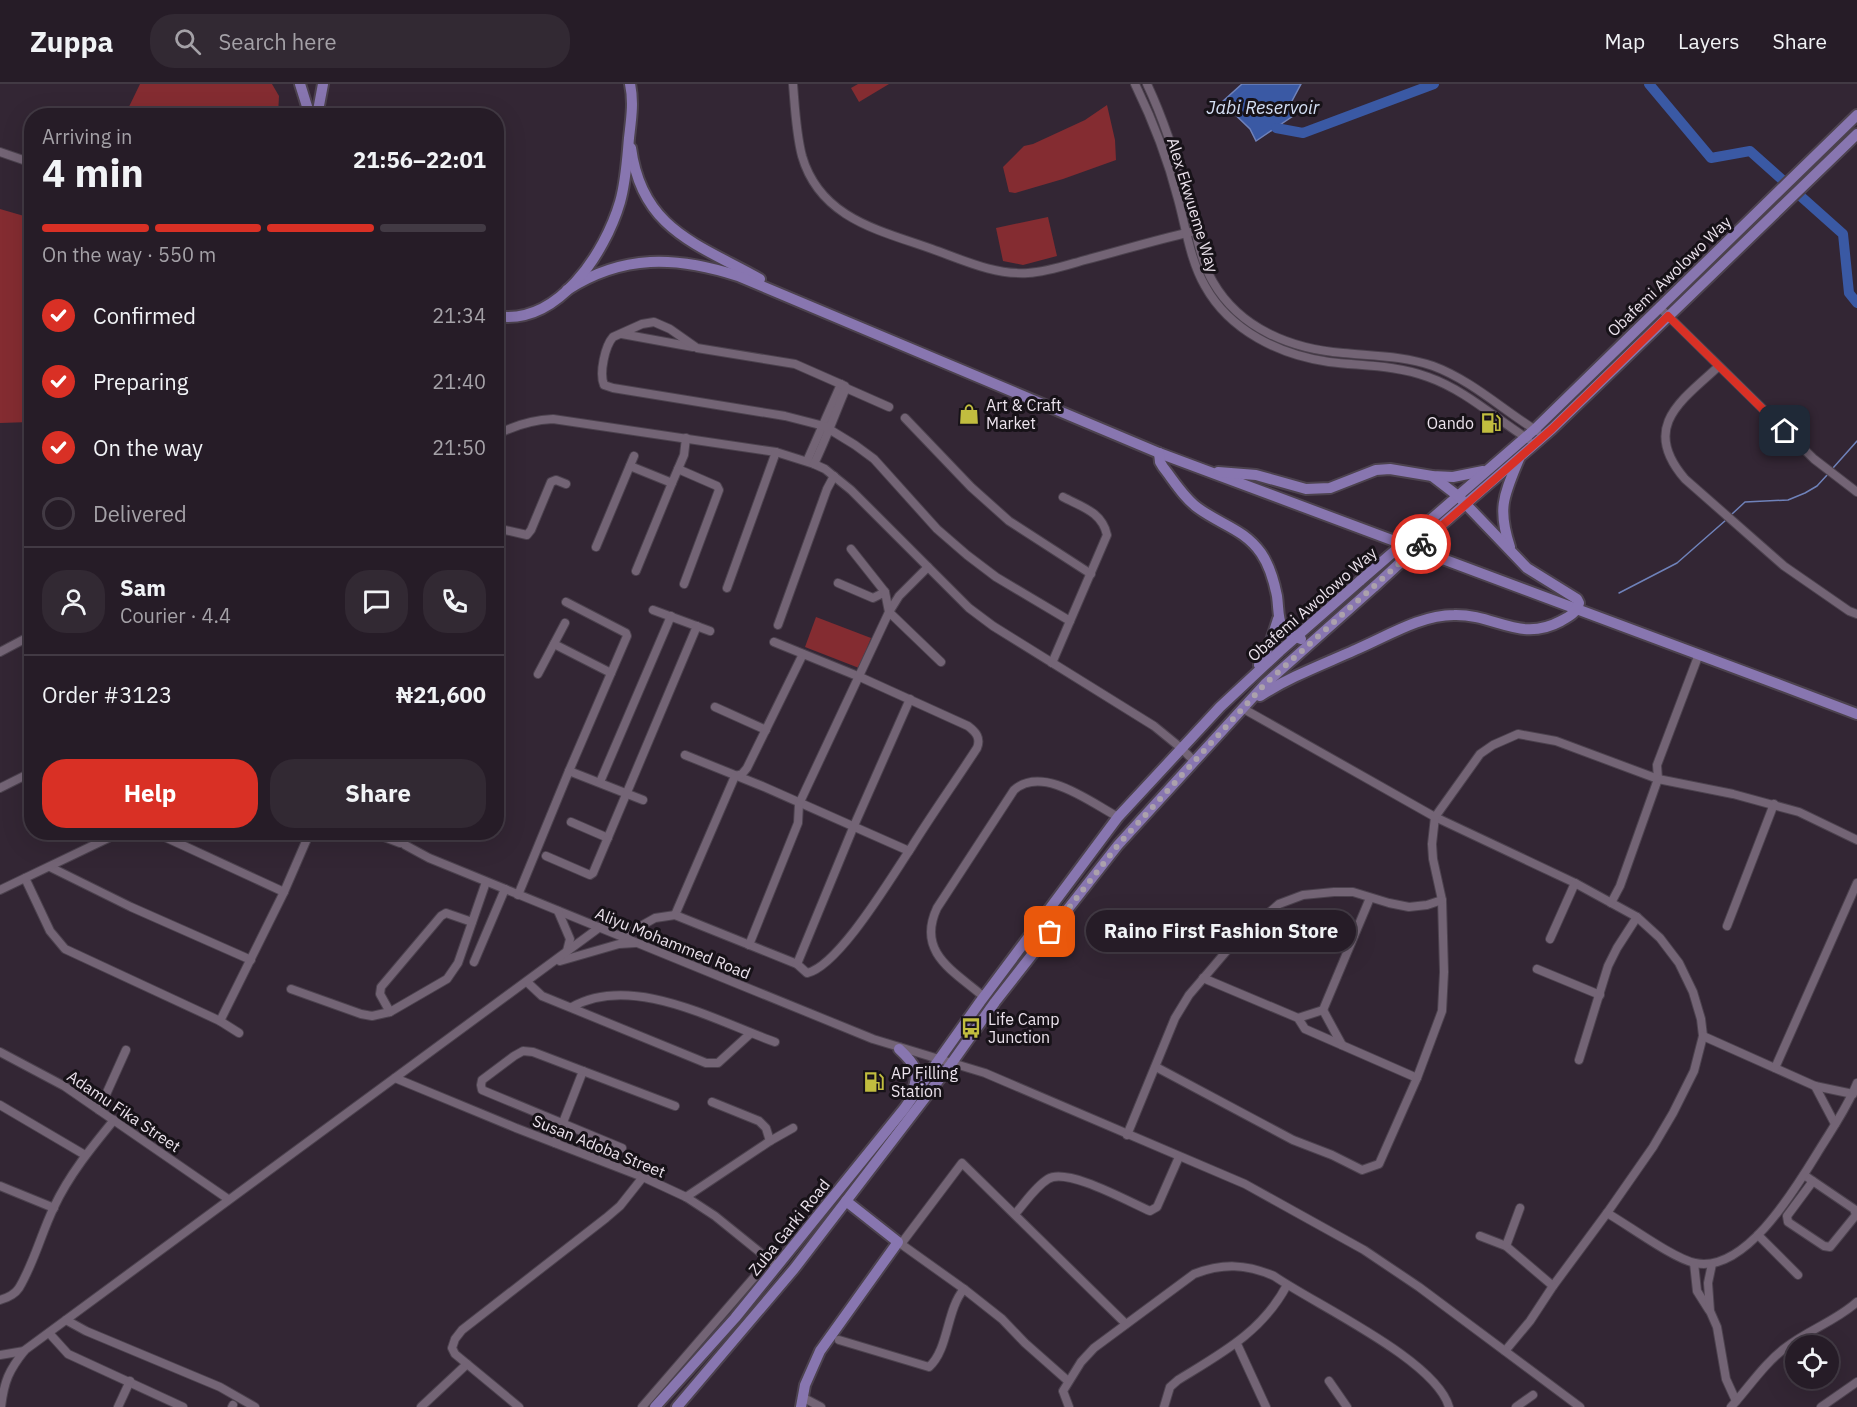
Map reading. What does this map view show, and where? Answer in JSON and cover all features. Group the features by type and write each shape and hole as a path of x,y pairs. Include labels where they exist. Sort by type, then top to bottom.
{"main road":[{"path":"300,84 308,108"},
{"path":"318,108 323,84"},
{"path":"567,290 595,256 614,221 624,184 632,106 630,84"},
{"name":"Obafemi Awolowo Way","path":"951,1064 995,1002 1118,845 1304,642 1312,622 1421,528 1520,456 1534,436 1659,307 1857,115"},
{"path":"629,133 639,181 652,204 668,225 689,241 795,298"},
{"name":"Obafemi Awolowo Way","path":"939,1060 1118,817 1181,748 1255,673 1304,642 1376,586 1439,526 1489,468 1534,436 1668,316 1782,209 1857,134"},
{"path":"504,316 536,313 584,279 616,267 653,261 713,268 795,298 973,376 1159,453 1857,714"},
{"path":"1159,453 1160,462 1188,499 1199,509 1243,534 1261,554 1269,567 1273,580 1281,627 1304,642 1308,659 1323,664"},
{"path":"1512,553 1504,530 1503,503 1520,456"},
{"path":"1211,471 1257,475 1306,489 1330,488 1376,470 1403,470 1432,476 1465,476 1489,468"},
{"path":"1242,708 1269,690 1323,664 1433,617 1477,616 1513,628 1535,630 1557,623 1578,609 1577,599 1536,575 1462,500 1432,476"},
{"path":"1255,673 1270,644 1278,619"},
{"path":"899,1049 916,1069 915,1084 904,1109"},
{"name":"Zuba Garki Road","path":"655,1407 735,1318 773,1263 904,1109 939,1060"},
{"name":"Zuba Garki Road","path":"677,1407 794,1269 951,1064"},
{"name":"Zuba Garki Road","path":"846,1201 900,1243"},
{"path":"802,1402 805,1385 820,1351 900,1243"}],"street":[{"path":"793,84 801,154 811,178 834,207 845,215 871,227 988,269 1014,273 1051,269 1191,232"},
{"name":"Alex Ekwueme Way","path":"1136,84 1206,270 1219,291 1237,312 1261,330 1299,346 1330,352 1406,359 1434,367 1459,379 1534,436"},
{"name":"Alex Ekwueme Way","path":"1147,84 1166,132 1189,205 1191,232"},
{"path":"0,152 24,160"},
{"path":"1659,307 1814,459 1857,492"},
{"path":"697,348 654,321 642,324 610,340 602,380 604,385 613,388 785,416 827,427 874,459 937,529 967,555 996,577 1070,621"},
{"path":"621,333 795,364 889,407"},
{"path":"1718,367 1675,408 1668,423 1665,434 1666,449 1673,465 1685,479 1784,566 1857,614"},
{"path":"811,463 844,386"},
{"path":"905,418 971,487 1009,521 1091,574"},
{"path":"504,431 529,422 553,419 776,452 811,463 834,476 969,608 1154,726 1194,761"},
{"path":"636,570 684,455 686,438"},
{"path":"727,588 776,452"},
{"path":"596,547 634,456"},
{"path":"630,466 672,483"},
{"path":"678,469 717,486 719,490 684,584"},
{"path":"778,625 827,489 834,476"},
{"path":"504,530 527,535 551,482 556,480 566,484"},
{"path":"1052,663 1107,535 1105,525 1096,514 1063,497"},
{"path":"851,549 885,592 890,612 941,662"},
{"path":"749,945 798,823 799,804 890,612 899,596 928,567"},
{"path":"838,583 873,598 885,592"},
{"path":"518,895 627,634 566,602"},
{"path":"653,610 710,631"},
{"path":"600,782 670,616"},
{"path":"538,674 565,623"},
{"path":"546,856 590,875 593,873 697,626"},
{"path":"0,652 24,639"},
{"path":"623,936 655,918 675,915 797,964 807,973 822,965 865,917 979,742 978,736 968,726 860,677 774,642"},
{"path":"554,644 611,673"},
{"path":"735,776 742,774 747,768 803,654"},
{"path":"1611,903 1620,886 1658,779 1657,765 1699,654"},
{"path":"797,964 853,828 910,699"},
{"path":"715,707 766,730"},
{"path":"1242,708 1435,817 1575,883 1637,917 1660,938 1679,963 1693,992 1701,1019 1703,1036 1694,1071 1673,1113 1608,1213 1553,1286 1530,1321 1505,1351"},
{"path":"1156,1067 1293,1140 1362,1170 1379,1164 1417,1078 1442,1011 1444,972 1442,900 1433,859 1435,817 1480,754 1504,738 1518,734 1556,741 1658,779 1774,804 1799,812 1857,840"},
{"path":"685,755 909,851"},
{"path":"569,771 643,800"},
{"path":"0,788 24,776"},
{"path":"675,915 735,776"},
{"path":"984,997 936,954 929,932 931,920 937,908 1014,790 1021,783 1048,782 1063,787 1118,817"},
{"path":"1727,926 1774,804"},
{"path":"571,822 608,837"},
{"path":"0,890 105,840"},
{"path":"170,840 284,892"},
{"path":"220,1021 284,892 306,840"},
{"path":"392,840 405,845"},
{"name":"Aliyu Mohammed Road","path":"400,840 429,858 486,882 899,1049 988,1075 1245,1184 1354,1245 1419,1287 1580,1407"},
{"path":"50,867 131,907 251,960"},
{"path":"25,878 50,931 65,949 220,1021 239,1033"},
{"path":"291,989 361,1014 372,1016 390,1012 447,979 458,963 486,882"},
{"path":"1550,939 1575,883"},
{"path":"1775,1068 1857,883"},
{"path":"474,962 505,889"},
{"path":"1127,1135 1175,1018 1189,996 1230,947 1279,904 1304,895 1334,892 1353,892 1409,907 1442,900"},
{"path":"1298,1018 1323,1010 1370,898"},
{"path":"558,911 570,939 566,953"},
{"path":"390,1012 380,994 381,987 436,920 446,914 472,922"},
{"path":"1579,1060 1612,958 1637,917"},
{"path":"1,1407 2,1380 26,1350 600,927"},
{"path":"552,963 619,944 638,943"},
{"path":"1537,969 1600,994"},
{"path":"1203,978 1298,1018 1305,1029 1417,1078"},
{"path":"527,982 542,996 706,1063 718,1063 751,1033"},
{"path":"572,1007 598,996 630,994 668,1002 775,1042"},
{"path":"1323,1010 1342,1045"},
{"path":"1703,1036 1815,1086 1853,1095"},
{"path":"99,1110 126,1050"},
{"path":"622,1148 482,1090 480,1085 482,1080 523,1051 533,1052 675,1106"},
{"name":"Adamu Fika Street","path":"0,1052 48,1077 228,1199"},
{"path":"555,1143 583,1071"},
{"name":"Susan Adoba Street","path":"395,1078 643,1177 686,1197 715,1216 773,1263"},
{"path":"1608,1213 1694,1263 1712,1264 1739,1251 1758,1235 1804,1175 1853,1095 1857,1083"},
{"path":"1815,1086 1835,1124"},
{"path":"712,1102 759,1121 766,1128 770,1141"},
{"path":"0,1105 85,1155"},
{"path":"0,1300 6,1299 17,1291 28,1271 54,1208 85,1155 114,1120"},
{"path":"686,1197 793,1128"},
{"path":"1015,1214 1044,1182 1055,1177 1093,1185 1150,1211 1157,1207 1179,1157"},
{"path":"1068,1381 1002,1319 900,1243 963,1163 1126,1324"},
{"path":"1804,1175 1813,1181 1854,1209 1856,1215 1830,1247 1824,1246 1788,1222 1787,1216 1813,1181"},
{"path":"519,1407 455,1354 452,1348 455,1339 462,1330 620,1206 643,1177"},
{"path":"0,1186 54,1208"},
{"path":"1506,1246 1520,1208"},
{"path":"1758,1235 1798,1275"},
{"path":"1480,1236 1506,1246 1553,1286"},
{"path":"642,1407 773,1263"},
{"path":"1694,1263 1697,1291 1717,1327 1726,1379 1734,1404"},
{"path":"1710,1311 1708,1283 1712,1264"},
{"path":"1069,1407 1063,1391 1081,1362 1094,1348 1194,1274 1211,1267 1228,1265 1254,1269 1274,1276 1376,1336 1437,1385 1447,1399 1449,1407"},
{"path":"1164,1407 1170,1387 1237,1344 1277,1304 1287,1285"},
{"path":"839,1340 929,1367 940,1348 954,1302 964,1289"},
{"path":"1734,1404 1767,1363 1785,1347 1822,1323 1846,1311 1857,1302"},
{"path":"66,1320 220,1388 255,1407"},
{"path":"49,1333 68,1354 179,1406"},
{"path":"1237,1344 1266,1407"},
{"path":"0,1355 26,1350"},
{"path":"421,1407 467,1364"},
{"path":"1329,1381 1347,1407"},
{"path":"118,1407 130,1382"},
{"path":"1821,1407 1857,1382"},
{"path":"1516,1407 1533,1395"},
{"path":"802,1402 821,1407"}],"shaded area":[{"path":"140,84 272,84 279,96 278,108 128,108"},
{"path":"858,84 889,84 859,102 851,88"},
{"path":"1107,105 1115,140 1116,160 1063,179 1015,193 1009,192 1003,167 1024,146 1085,120"},
{"path":"0,209 24,216 24,422 0,423"},
{"path":"1048,217 1057,256 1023,265 1003,261 996,228"},
{"path":"816,617 871,638 859,668 805,647"}],"water":[{"name":"Jabi Reservoir","path":"1242,84 1301,84 1292,101 1296,114 1256,141 1250,129 1222,102"}],"waterway":[{"path":"1276,128 1303,133 1434,84"},
{"path":"1649,84 1711,158 1750,151 1843,234 1849,293 1857,303"},
{"path":"1833,468 1857,441"},
{"path":"1732,514 1745,502 1788,500 1805,493 1817,486 1828,474"},
{"path":"1619,593 1677,563 1726,520"}],"way so far":[{"path":"1050,932 1118,845 1242,708 1265,684 1421,544"}],"place":[{"name":"Art & Craft Market","path":"969,414"},
{"name":"Oando","path":"1491,423"},
{"name":"Raino First Fashion Store","path":"1050,932"},
{"name":"Life Camp Junction","path":"971,1028"},
{"name":"AP Filling Station","path":"874,1082"}],"route":[{"path":"1421,544 1552,429 1668,316 1785,431"}]}
